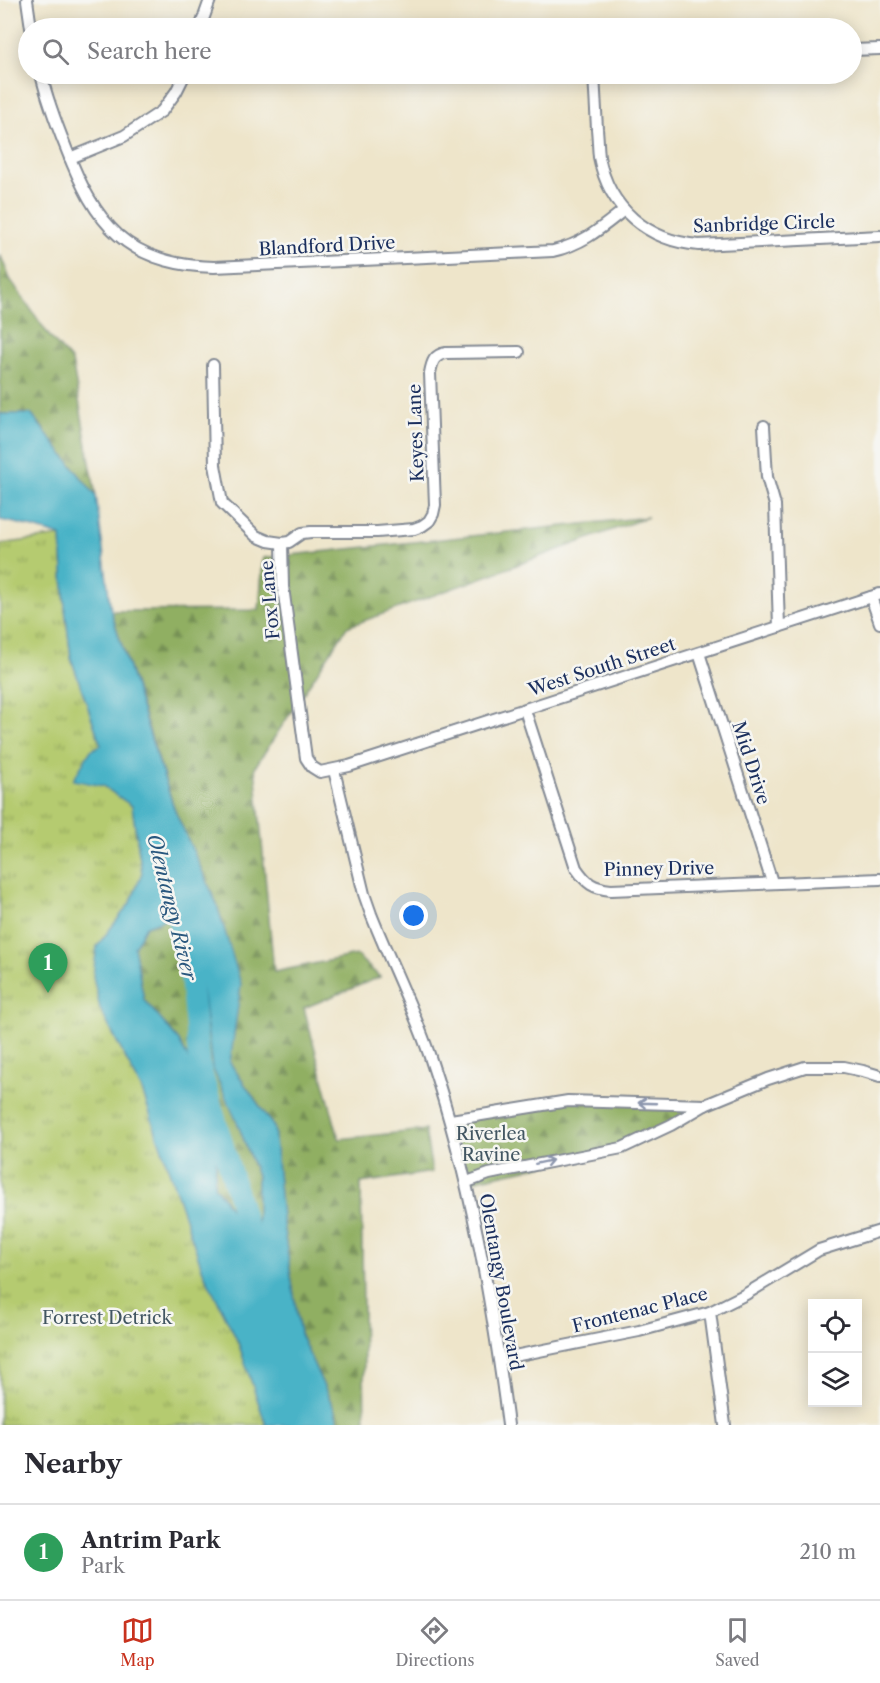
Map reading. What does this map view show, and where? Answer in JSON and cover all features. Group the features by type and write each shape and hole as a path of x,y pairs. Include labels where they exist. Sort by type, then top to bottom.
{"street":[{"path":"27,0 30,18"},
{"path":"204,18 210,0"},
{"path":"862,50 880,49"},
{"name":"Blandford Drive","path":"43,84 47,100 78,178 97,212 126,242 148,255 189,267 553,251 583,241 624,210"},
{"path":"70,158 124,136 162,111 180,84"},
{"name":"Sanbridge Circle","path":"595,84 599,155 604,175 612,193 624,210 631,218 652,232 675,242 713,245 880,236"},
{"name":"Keyes Lane","path":"282,543 289,542 302,533 414,529 429,521 435,505 430,373 435,357 446,353 519,352"},
{"name":"Fox Lane","path":"213,365 215,465 222,503 256,536 268,542 282,543 283,587 306,758 312,767 320,772 334,770"},
{"path":"764,426 767,477 775,505 779,627"},
{"path":"876,596 880,623"},
{"name":"West South Street","path":"334,770 876,596"},
{"name":"Mid Drive","path":"699,653 772,882"},
{"name":"Pinney Drive","path":"525,710 576,868 584,880 597,888 611,890 880,879"},
{"name":"Olentangy Boulevard","path":"334,770 368,904 429,1054 451,1120 467,1182 500,1359 508,1425"},
{"path":"467,1182 489,1174 622,1148 705,1105 768,1079 805,1067 844,1067 880,1076"},
{"path":"451,1120 568,1101 705,1105"},
{"name":"Frontenac Place","path":"500,1359 655,1327 710,1312 746,1294 819,1250 880,1232"},
{"path":"710,1312 725,1425"}],"green space":[{"path":"0,254 10,279 50,337 72,361 96,496 31,414 0,414"},
{"path":"648,517 347,627 255,767 274,972 356,955 380,977 304,1008 339,1139 425,1130 432,1172 361,1183 365,1425 339,1425 335,1411 300,1334 282,1218 274,1127 230,1063 240,984 216,902 175,811 111,611 259,610 263,558"},
{"name":"Forrest Detrick","path":"61,536 65,608 71,658 101,745 103,786 132,806 142,873 131,902 97,946 100,1009 142,1090 203,1271 238,1342 266,1425 0,1425 0,544"},
{"path":"168,918 191,932 203,997 238,1124 257,1176 258,1227 230,1208 214,1185 218,1141 179,1041 144,1000 134,947 146,926"},
{"name":"Riverlea Ravine","path":"568,1101 705,1105 622,1148 467,1182 451,1120"}],"water":[{"path":"0,414 31,414 96,496 111,611 175,811 216,902 241,984 230,1063 274,1127 282,1218 300,1334 335,1411 339,1425 266,1425 238,1342 203,1271 142,1090 100,1009 93,976 97,946 131,902 142,873 132,806 103,786 73,780 91,750 101,745 71,658 65,608 61,536 0,520","holes":["168,918 191,932 203,997 212,1067 238,1124 257,1176 257,1227 230,1208 214,1185 218,1141 200,1081 179,1041 144,1000 134,947 146,926"]}],"waterway":[{"name":"Olentangy River","path":"172,898 189,962 199,1063 253,1247"}],"place":[{"name":"Antrim Park","path":"48,993"}]}
